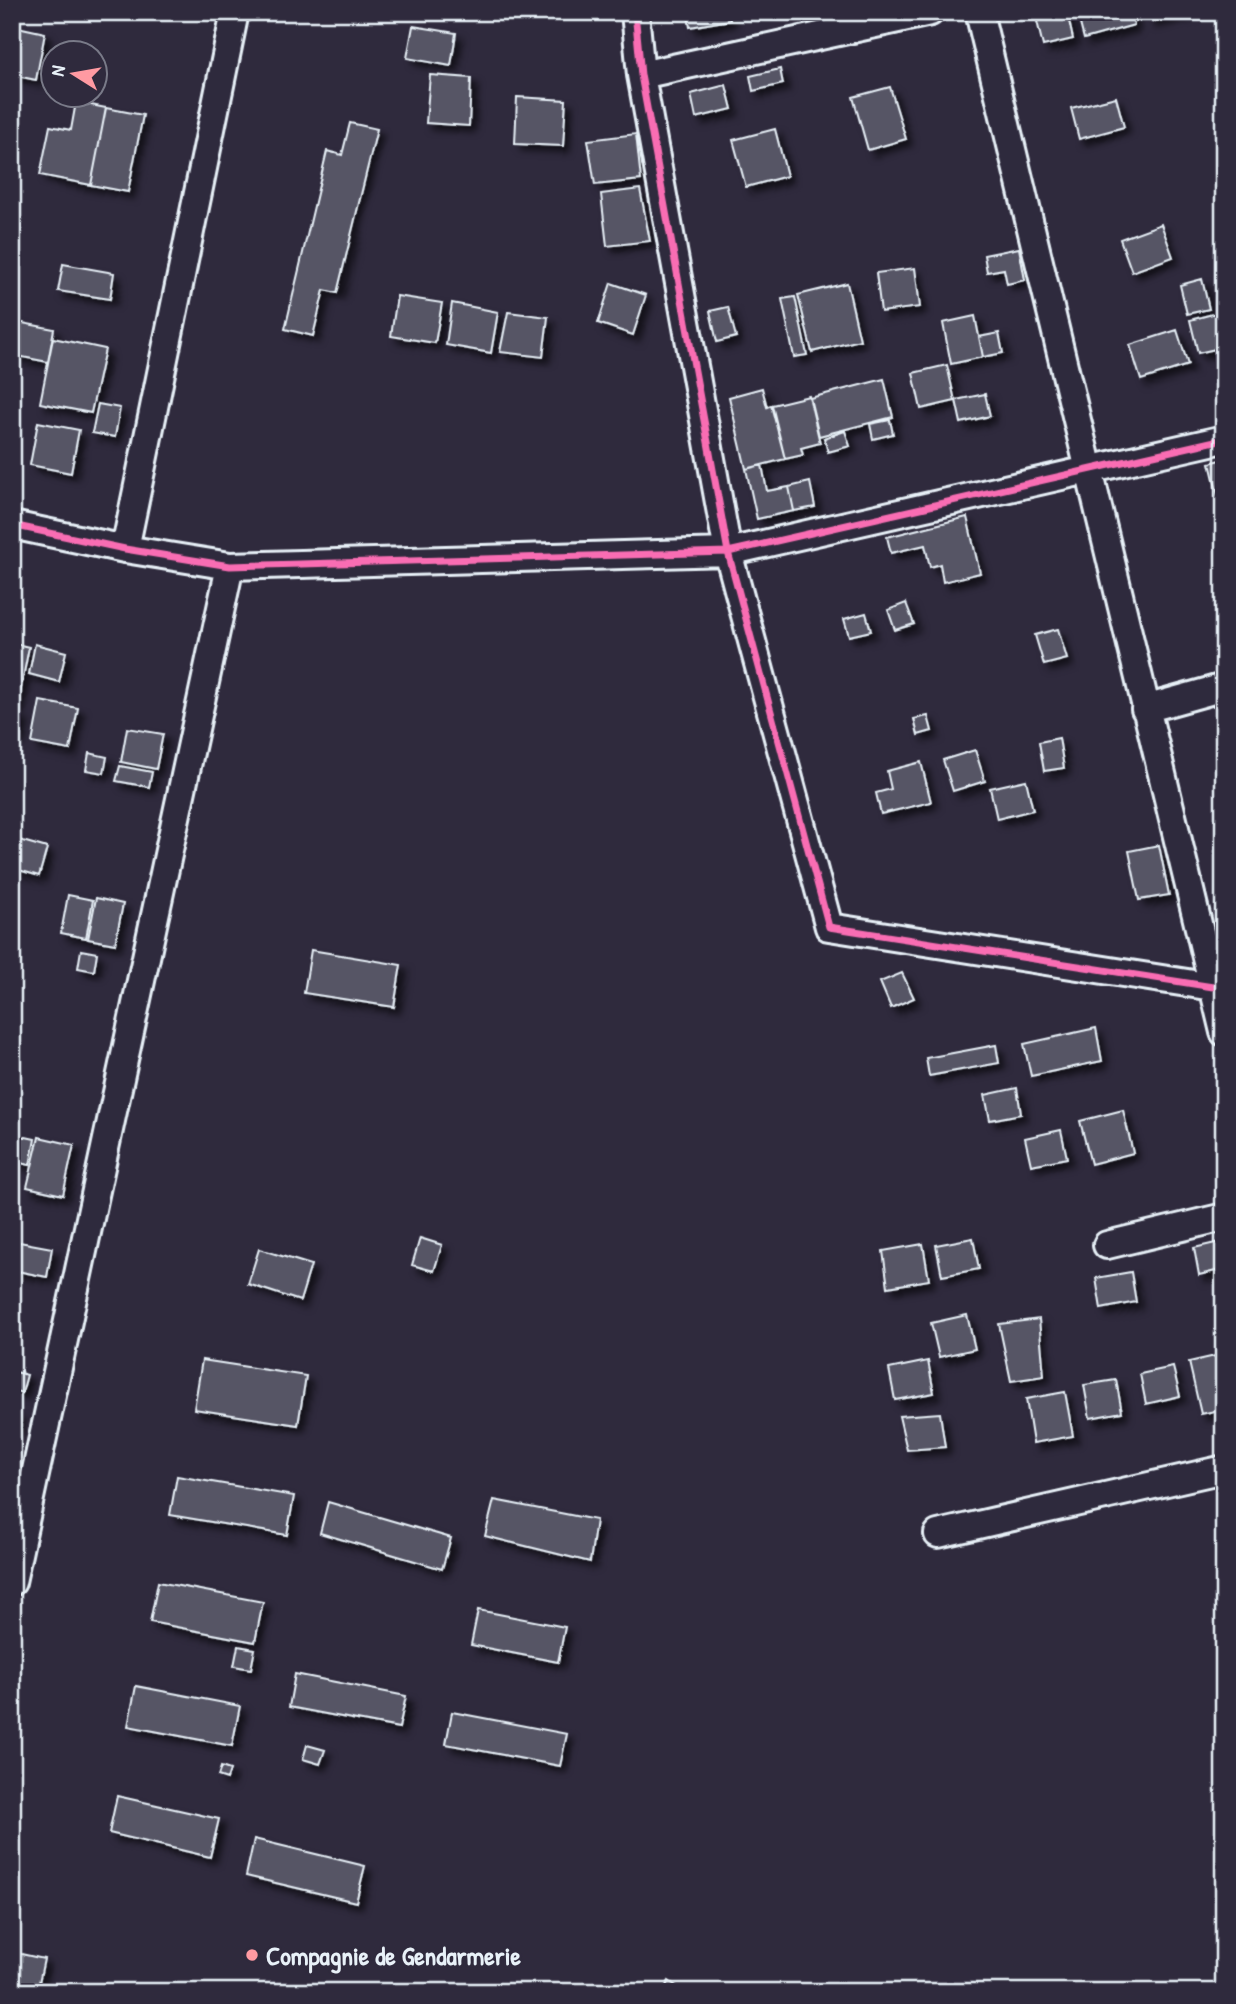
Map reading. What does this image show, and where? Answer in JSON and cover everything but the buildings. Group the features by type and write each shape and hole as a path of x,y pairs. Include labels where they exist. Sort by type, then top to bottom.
{"street":[{"path":"125,549 235,12"},
{"path":"635,12 642,75 727,552 830,928 1218,985"},
{"path":"642,75 930,12"},
{"path":"979,12 1145,709 1218,985 1224,1032"},
{"path":"12,524 125,549 230,566 727,552 1224,439"},
{"path":"12,1582 230,566"},
{"path":"1145,709 1224,687"},
{"path":"1107,1245 1224,1217"},
{"path":"938,1534 1224,1469"}],"cycle path":[{"path":"635,12 641,75 728,552 829,927 1213,987 1224,984"},
{"path":"12,525 125,549 230,566 728,552 1224,439"}],"place":[{"name":"Compagnie de Gendarmerie","path":"252,1955"}]}
